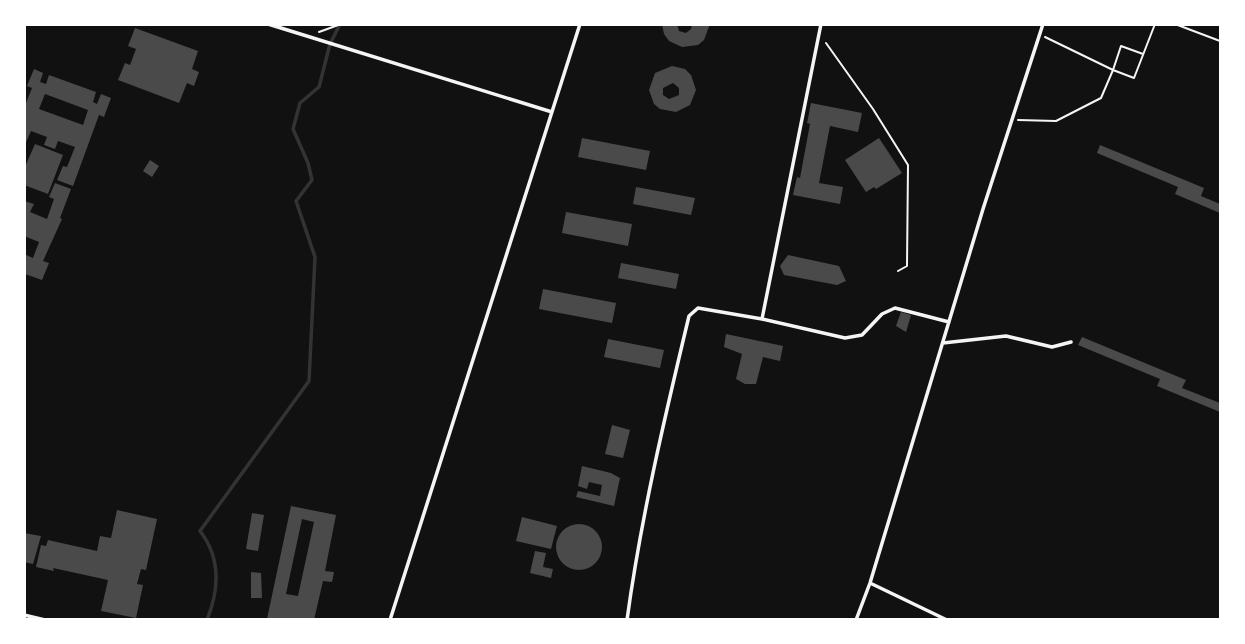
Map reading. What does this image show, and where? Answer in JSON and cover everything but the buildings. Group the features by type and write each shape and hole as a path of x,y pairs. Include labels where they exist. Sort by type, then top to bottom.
{"lane":[{"path":"268,24 552,112"},
{"path":"390,620 580,24"},
{"path":"762,319 821,24"},
{"path":"856,620 870,583 1043,24"},
{"path":"627,620 632,582 667,408 690,316 698,308 845,338 862,335 882,314 895,308 949,322"},
{"path":"943,343 1006,336 1052,346 1071,342"},
{"path":"870,583 947,620"},
{"path":"25,616 45,620"}],"path":[{"path":"306,36 341,24"},
{"path":"1040,35 1133,78 1155,24"},
{"path":"1175,24 1220,41"},
{"path":"820,33 908,165 907,266 898,271"},
{"path":"1012,120 1056,121 1101,98 1121,46 1144,55"}],"waterway":[{"path":"207,620 214,597 216,574 212,552 200,531 309,381 315,257 296,201 312,180 308,163 293,129 300,103 319,87 330,44 340,24"}]}
